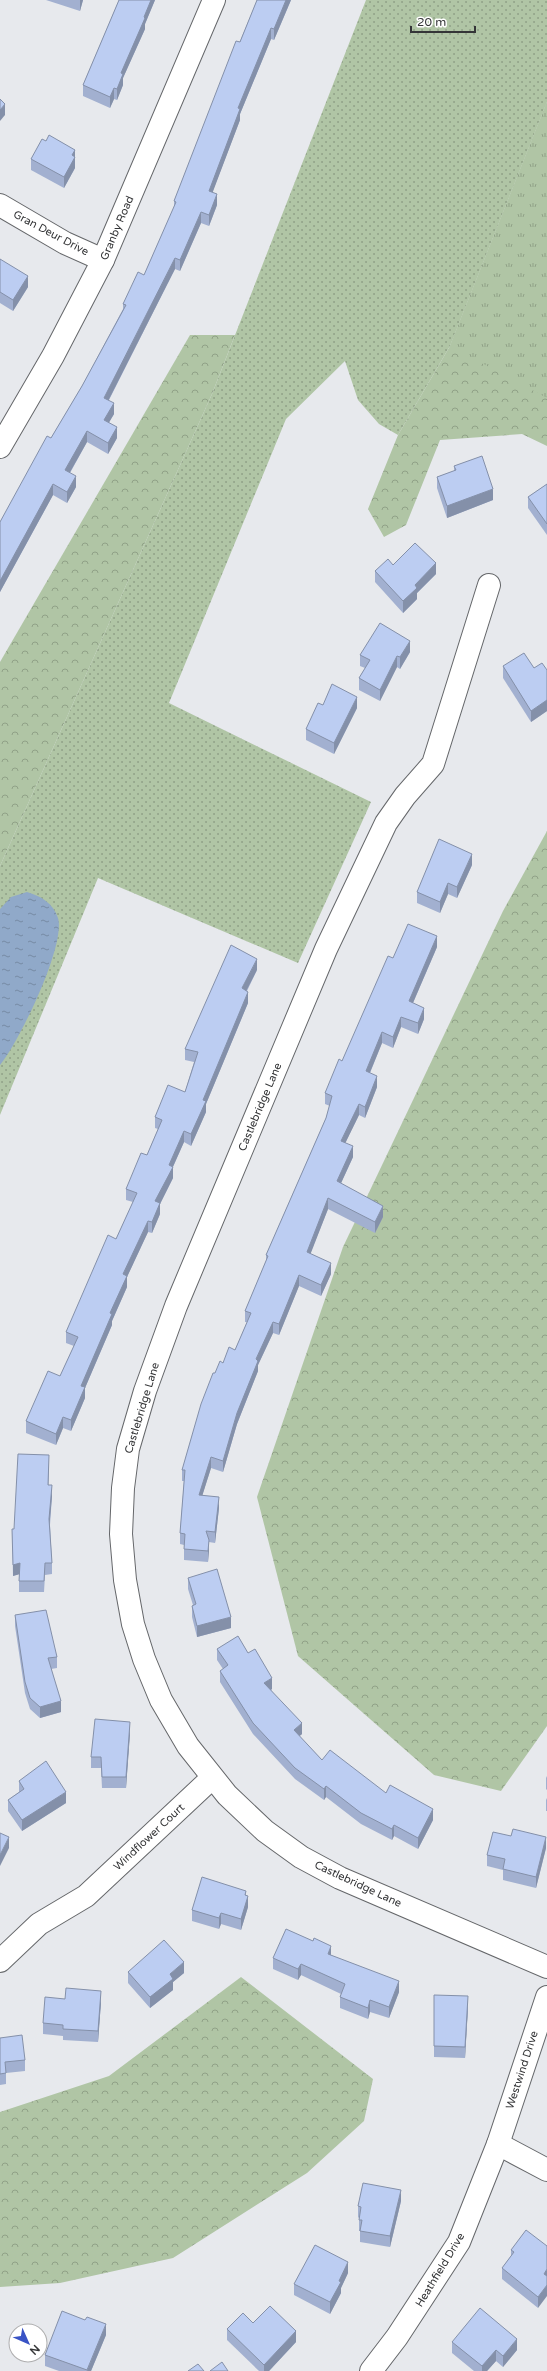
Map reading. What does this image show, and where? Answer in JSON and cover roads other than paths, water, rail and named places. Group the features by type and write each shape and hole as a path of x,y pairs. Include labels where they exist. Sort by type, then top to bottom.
{"street":[{"name":"Granby Road","path":"0,446 53,356 103,260 214,0"},
{"name":"Gran Deur Drive","path":"0,206 65,242 103,260"},
{"name":"Castlebridge Lane","path":"489,585 433,764 405,796 386,823 326,949 176,1306 145,1391 128,1449 123,1488 121,1534 124,1580 133,1624 144,1660 161,1700 188,1746 212,1778 265,1831 301,1857 340,1878 547,1967"},
{"name":"Windflower Court","path":"0,1961 39,1924 86,1896 212,1778"},
{"name":"Westwind Drive","path":"498,2144 547,1997"},
{"path":"498,2144 547,2170"},
{"name":"Heathfield Drive","path":"371,2371 397,2337 459,2242 498,2144"}],"water":[{"path":"27,892 42,898 50,904 58,918 59,931 48,970 29,1016 0,1065 0,909 11,897"}]}
